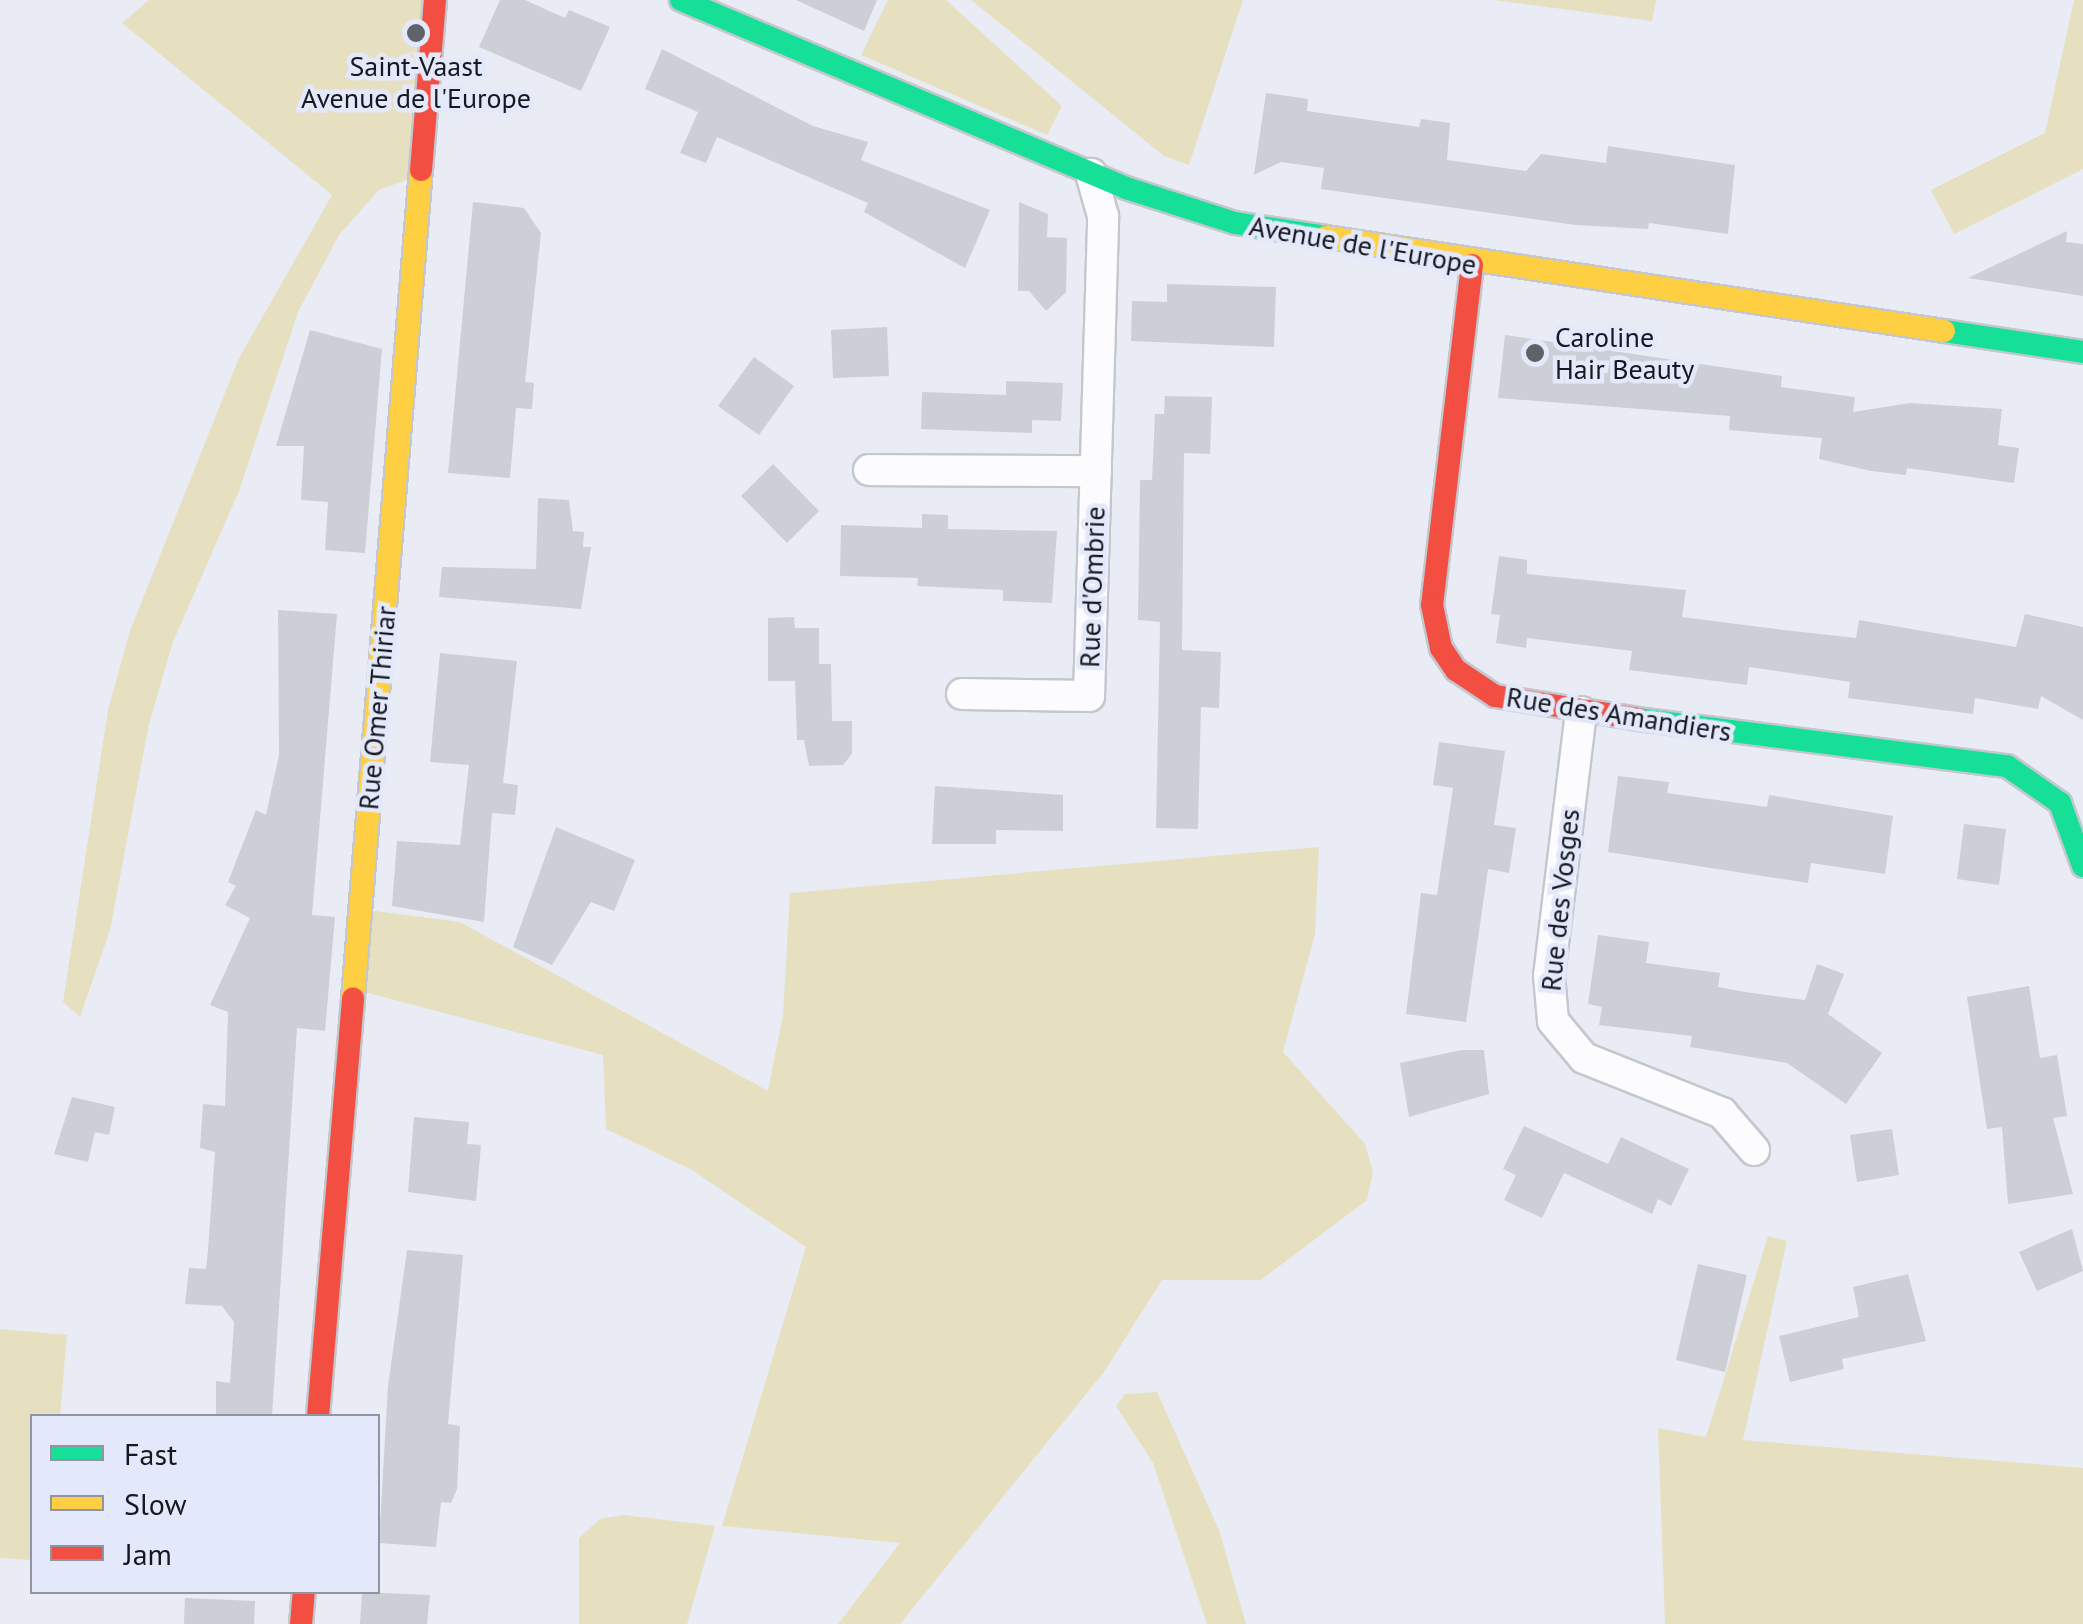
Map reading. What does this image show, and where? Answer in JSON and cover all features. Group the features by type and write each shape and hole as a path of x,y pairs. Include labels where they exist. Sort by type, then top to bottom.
{"street":[{"name":"Rue Omer Thiriar","path":"318,1414 435,0"},
{"name":"Avenue de l'Europe","path":"681,0 1091,174 1235,223 1472,265 2083,352"},
{"name":"Rue d'Ombrie","path":"962,694 1089,696 1103,216 1091,174"},
{"name":"Rue des Amandiers","path":"1472,265 1433,626 1441,648 1474,685 1581,712 2007,766 2060,803 2083,866"},
{"name":"Rue d'Ombrie","path":"869,470 1096,471"},
{"name":"Rue des Vosges","path":"1581,712 1550,975 1553,1021 1584,1058 1722,1113 1754,1150"},
{"path":"301,1624 304,1594"}],"shaded area":[{"path":"149,0 435,0 420,175 379,190 339,235 298,312 239,491 173,642 149,724 110,930 80,1017 63,1002 108,710 130,631 239,358 332,195 122,23"},
{"path":"888,0 946,0 1062,106 1047,135 861,55"},
{"path":"971,0 1243,0 1189,165 1164,156"},
{"path":"1493,0 1656,0 1652,21"},
{"path":"2074,0 2083,0 2083,169 1954,234 1931,190 2045,133"},
{"path":"1319,847 1315,934 1283,1052 1365,1144 1373,1172 1367,1200 1261,1280 1162,1280 1104,1372 900,1624 838,1624 900,1543 722,1526 806,1247 692,1170 606,1129 603,1055 353,989 360,909 460,922 768,1091 783,1015 790,893"},
{"path":"1768,1236 1787,1241 1743,1440 2083,1468 2083,1624 1665,1624 1658,1428 1706,1437"},
{"path":"0,1329 67,1335 60,1414 30,1414 30,1560 0,1558"},
{"path":"1157,1392 1219,1530 1246,1624 1207,1624 1153,1463 1116,1406 1125,1394"},
{"path":"624,1515 715,1526 687,1624 579,1624 579,1538 600,1519"}],"building":[{"path":"500,0 525,0 565,18 569,10 610,27 581,91 479,47"},
{"path":"796,0 877,0 864,31"},
{"path":"662,49 813,126 868,142 861,160 990,210 965,268 864,212 868,203 717,137 706,163 680,153 698,112 645,89"},
{"path":"1266,93 1308,99 1307,111 1419,127 1421,119 1450,123 1447,160 1526,171 1541,154 1606,163 1608,146 1735,165 1728,234 1649,223 1648,229 1576,225 1321,189 1324,168 1281,162 1254,175"},
{"path":"473,202 524,208 541,233 525,382 534,383 532,409 516,408 510,478 448,473"},
{"path":"1019,202 1048,214 1047,237 1067,238 1066,292 1046,311 1029,291 1018,291"},
{"path":"2067,231 2066,242 2083,244 2083,296 1968,278"},
{"path":"1167,284 1276,287 1274,347 1131,341 1132,301 1167,302"},
{"path":"887,327 889,376 833,378 831,330"},
{"path":"310,330 382,349 365,553 325,550 328,502 301,500 304,446 276,446"},
{"path":"1505,335 1782,376 1781,387 1855,397 1853,412 1910,403 2002,409 1998,445 2019,448 2014,483 1907,468 1906,475 1871,471 1819,459 1822,438 1729,430 1730,416 1498,398"},
{"path":"754,357 794,386 759,435 718,406"},
{"path":"1006,381 1063,383 1061,421 1032,420 1032,433 921,429 922,392 1006,395"},
{"path":"1165,396 1212,397 1210,454 1184,453 1182,650 1221,652 1219,708 1201,707 1198,829 1156,828 1160,622 1138,620 1140,480 1152,480 1155,414 1164,414"},
{"path":"773,464 819,511 787,543 741,496"},
{"path":"538,498 569,500 573,531 584,532 583,547 591,547 581,609 439,597 442,567 536,569"},
{"path":"922,514 948,515 948,529 1057,531 1052,603 1003,601 1003,590 917,586 918,578 840,576 841,525 922,528"},
{"path":"1499,556 1527,560 1527,574 1686,590 1682,617 1784,630 1856,638 1859,620 2016,647 2025,614 2083,627 2083,720 2041,696 2038,709 1975,698 1973,714 1848,698 1850,682 1811,676 1749,667 1747,685 1629,670 1632,651 1527,638 1526,648 1496,643 1500,615 1491,614"},
{"path":"278,610 337,614 312,915 335,917 325,1031 297,1028 272,1414 216,1414 216,1381 230,1383 234,1322 222,1306 185,1304 189,1268 206,1269 208,1250 215,1152 200,1148 203,1104 225,1106 228,1012 210,1005 250,918 225,905 236,886 228,882 256,810 266,815 279,755"},
{"path":"794,617 795,628 819,628 819,664 831,664 832,721 852,721 852,754 843,765 809,766 804,740 797,740 795,681 768,681 768,618"},
{"path":"440,653 517,661 503,783 518,785 515,815 492,813 484,922 392,906 397,841 460,845 469,765 430,762"},
{"path":"1439,742 1505,751 1494,825 1516,828 1509,873 1488,869 1466,1022 1406,1014 1421,893 1437,895 1453,788 1433,785"},
{"path":"1618,776 1669,782 1667,793 1767,807 1769,795 1893,816 1885,874 1811,863 1808,883 1608,852"},
{"path":"935,786 1063,795 1063,831 996,830 996,844 932,844"},
{"path":"1964,824 2006,829 1999,885 1957,879"},
{"path":"556,827 635,860 614,911 591,902 552,965 513,947"},
{"path":"1598,935 1649,942 1646,963 1720,973 1718,987 1745,992 1805,1000 1817,964 1844,974 1828,1014 1882,1053 1846,1104 1787,1063 1690,1047 1692,1036 1599,1025 1602,1007 1588,1004"},
{"path":"2029,986 2040,1058 2057,1055 2067,1116 2053,1118 2073,1194 2008,1204 2002,1127 1987,1129 1967,997"},
{"path":"1462,1050 1484,1050 1489,1094 1409,1117 1400,1063"},
{"path":"72,1097 115,1107 109,1135 95,1132 88,1162 54,1154"},
{"path":"414,1117 469,1122 467,1144 481,1145 476,1201 408,1192"},
{"path":"1524,1126 1608,1164 1621,1137 1689,1169 1671,1206 1658,1199 1652,1214 1564,1173 1542,1218 1504,1200 1516,1175 1503,1169"},
{"path":"1892,1129 1899,1175 1857,1182 1850,1135"},
{"path":"2072,1229 2083,1271 2037,1291 2019,1252"},
{"path":"407,1250 463,1255 448,1424 460,1426 457,1489 451,1503 441,1502 436,1547 380,1543 388,1386"},
{"path":"1698,1264 1747,1275 1725,1372 1676,1360"},
{"path":"1908,1274 1926,1341 1842,1359 1844,1369 1790,1382 1779,1336 1859,1317 1853,1287"},
{"path":"362,1594 430,1595 427,1624 360,1624"},
{"path":"185,1598 255,1601 254,1624 184,1624"}],"traffic: fast":[{"path":"681,0 1126,188 1235,223 1326,237"},
{"path":"1944,331 2083,352"},
{"path":"1638,719 2007,766 2060,803 2083,866"}],"traffic: slow":[{"path":"353,998 421,170"},
{"path":"1326,237 1944,331"}],"traffic: jam":[{"path":"421,170 435,0"},
{"path":"1472,265 1432,605 1441,648 1456,670 1495,696 1638,719"},
{"path":"318,1414 353,998"},
{"path":"301,1624 304,1594"}],"place":[{"name":"Saint-Vaast Avenue de l'Europe","path":"416,33"},
{"name":"Caroline Hair Beauty","path":"1535,353"}]}
